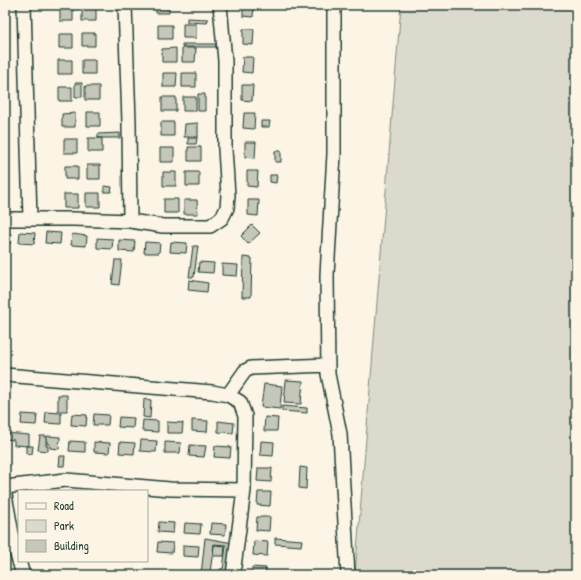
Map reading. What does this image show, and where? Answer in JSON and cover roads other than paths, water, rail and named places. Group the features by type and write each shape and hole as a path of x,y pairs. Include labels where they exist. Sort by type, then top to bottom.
{"street":[{"path":"24,5 30,219"},
{"path":"125,5 129,122 130,221"},
{"path":"5,219 74,219 130,221 163,226 210,226 222,218 227,208 225,61 220,5"},
{"path":"334,5 334,154 328,275 328,374 340,434 348,575"},
{"path":"228,395 242,374 251,368 328,365"},
{"path":"5,375 106,382 212,392 228,395 240,402 244,410 244,490 234,575"},
{"path":"5,487 66,480 170,489 244,490"},
{"path":"5,495 9,545 18,560"}]}
